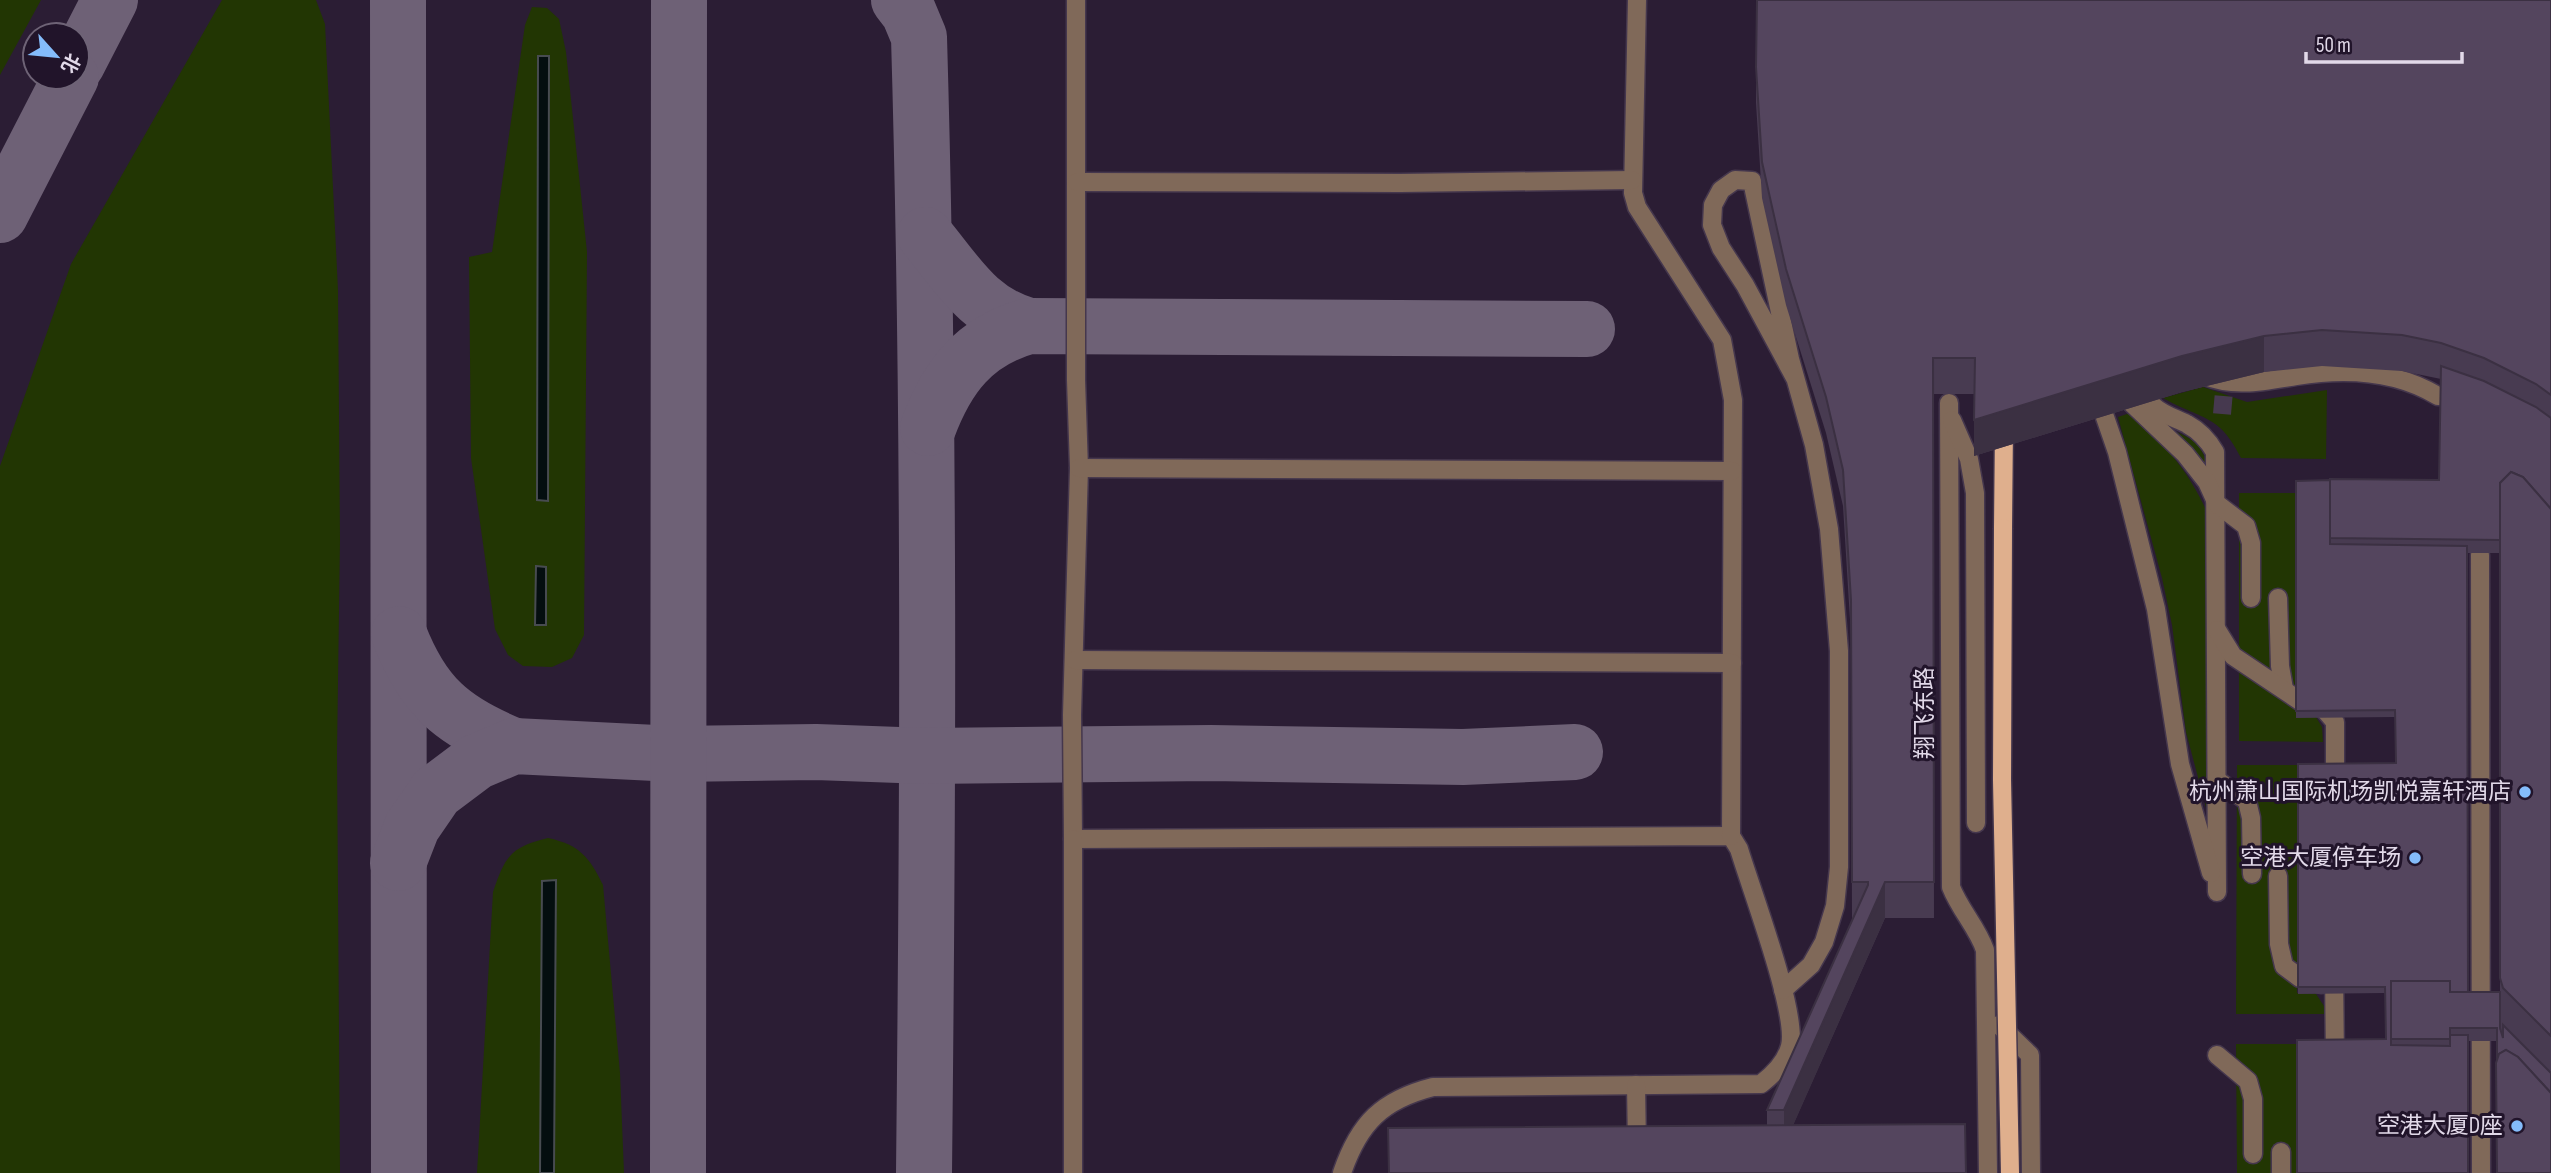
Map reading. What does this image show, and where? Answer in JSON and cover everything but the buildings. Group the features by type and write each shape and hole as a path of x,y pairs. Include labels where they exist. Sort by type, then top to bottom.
{"main road":[{"path":"2004,415 2002,780 2010,1173"}],"street":[{"path":"1073,1173 1074,660 1079,468 1076,380 1076,0"},
{"path":"1342,1173 1351,1146 1365,1125 1387,1105 1409,1093 1433,1087 1761,1084 1777,1071 1790,1046 1790,1015 1783,990 1740,849 1731,836 1733,400 1722,340 1637,207 1632,180 1637,0"},
{"path":"1077,182 1400,183 1632,180"},
{"path":"1783,990 1811,965 1824,942 1835,906 1839,867 1839,651 1829,528 1814,445 1795,378 1752,181 1735,180 1721,190 1713,205 1712,225 1721,248 1745,285 1795,378"},
{"path":"2144,364 2146,398 2158,412 2189,425 2206,437 2215,452 2217,505 2217,892 2180,764 2157,608 2117,452 2100,371 2185,454 2207,482 2217,505 2246,526 2251,543 2252,598"},
{"path":"2190,370 2212,379 2240,383 2266,382 2329,371 2366,372 2402,378 2438,396"},
{"name":"翔飞东路","path":"1976,824 1975,493 1969,459 1949,409 1951,887 1958,905 1979,931 1985,950 1988,1173"},
{"path":"1079,468 1731,471"},
{"path":"2474,558 2472,724 2481,1173"},
{"path":"2278,598 2280,666 2284,689"},
{"path":"2217,630 2232,656 2300,701 2323,708 2335,722 2334,805"},
{"path":"1074,660 1732,663"},
{"path":"2217,780 2246,801 2251,818 2252,874"},
{"path":"1073,839 1731,836"},
{"path":"2278,876 2279,944 2284,966 2300,978 2323,985 2334,1000"},
{"path":"2334,958 2335,1080"},
{"path":"1987,1013 2030,1055 2031,1173"},
{"path":"2217,1055 2248,1082 2253,1099 2253,1154"},
{"path":"1636,1085 1637,1146"},
{"path":"2281,1152 2281,1173"}],"green space":[{"path":"0,0 41,0 30,21 21,21 21,37 0,75"},
{"path":"222,0 316,0 325,24 338,290 340,1173 0,1173 0,466 71,264"},
{"path":"532,7 547,8 559,19 566,52 587,252 584,635 572,658 552,667 523,666 508,655 495,629 471,458 469,257 492,252 525,25"},
{"path":"2203,387 2247,402 2327,390 2326,459 2241,458 2233,443 2217,425 2163,398"},
{"path":"2130,413 2175,459 2208,514 2208,815 2186,732 2172,625 2162,578 2118,417"},
{"path":"2171,430 2187,437 2198,446 2205,458 2208,474"},
{"path":"2239,493 2296,493 2296,717 2316,717 2322,727 2323,742 2239,741"},
{"path":"2237,765 2297,765 2297,993 2316,994 2324,1006 2324,1014 2236,1014"},
{"path":"548,838 568,844 582,854 603,885 620,1073 624,1173 477,1173 493,892 501,870 511,855 525,845"},
{"path":"2236,1044 2296,1044 2296,1173 2237,1173"}],"shaded area":[{"path":"538,56 549,56 548,501 537,500"},
{"path":"536,566 546,567 546,625 535,625"},
{"path":"556,880 554,1173 540,1173 542,881"}],"taxiway":[{"path":"91,37 110,0"},
{"path":"398,0 399,1173"},
{"path":"678,1173 679,0"},
{"path":"899,0 909,13 919,37 923,179 927,605 924,1173"},
{"path":"0,215 64,91"},
{"path":"925,235 958,277 982,301 1011,320 1029,326"},
{"path":"928,428 944,393 965,363 993,341 1029,326 1587,329"},
{"path":"399,634 418,674 442,704 473,727 514,746"},
{"path":"398,863 412,827 436,792 476,762 514,746 676,754 816,752 927,756 1211,753 1463,757 1575,752"}],"tunnel":[{"path":"2222,414 2226,369"}],"place":[{"name":"杭州萧山国际机场凯悦嘉轩酒店","path":"2525,792"},
{"name":"空港大厦停车场","path":"2415,858"},
{"name":"空港大厦D座","path":"2517,1126"}]}
